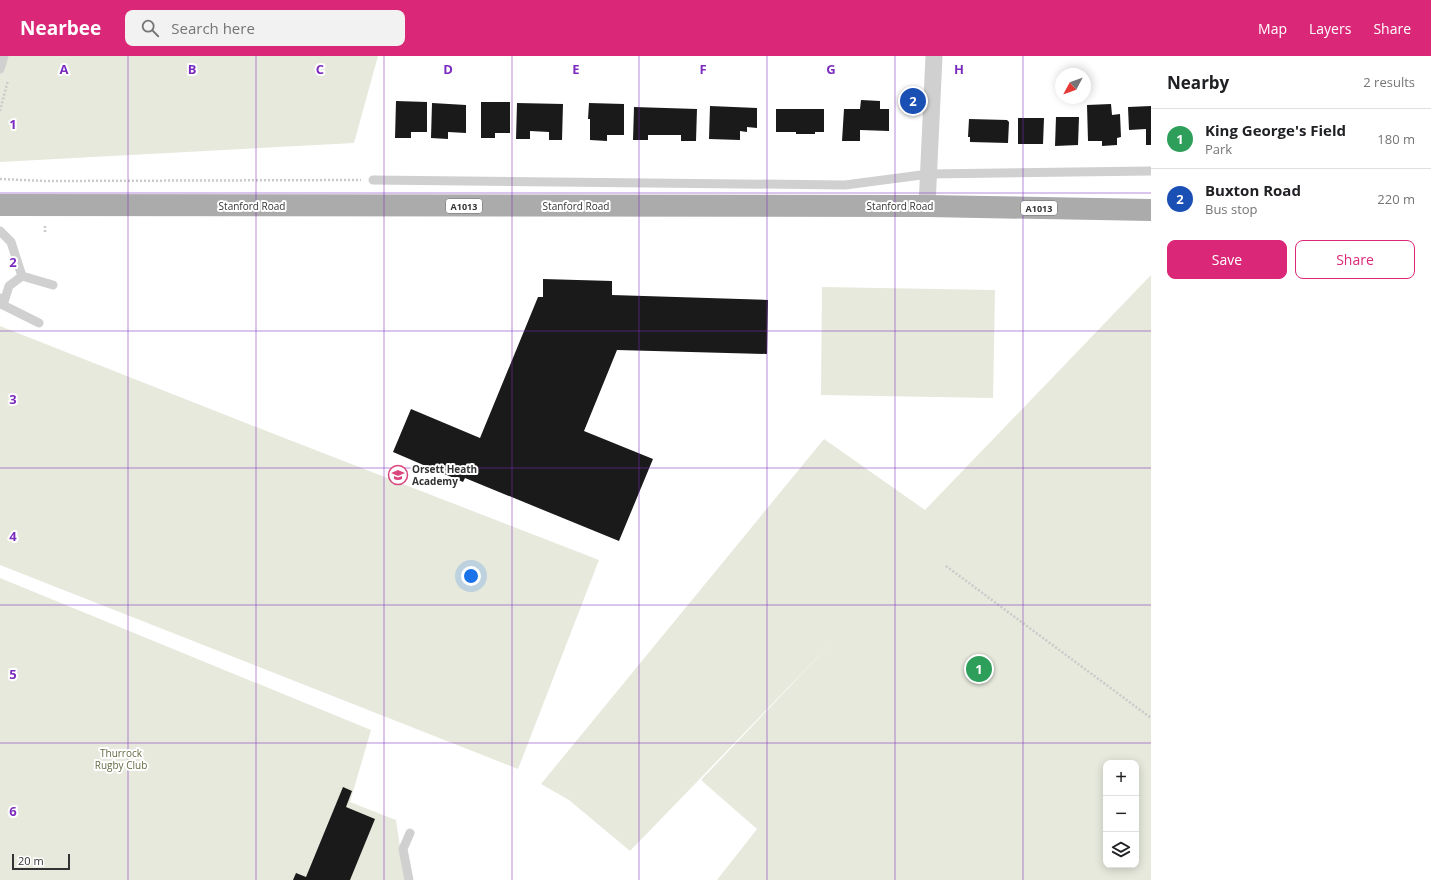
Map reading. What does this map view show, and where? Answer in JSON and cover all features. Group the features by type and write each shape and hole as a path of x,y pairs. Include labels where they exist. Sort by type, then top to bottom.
{"main road":[{"name":"Stanford Road","path":"0,205 927,206 1151,210"}],"street":[{"path":"927,206 934,56"}],"lane":[{"path":"0,69 4,56"},
{"path":"373,180 845,185 929,174 1151,171"},
{"path":"0,231 11,242 22,276"},
{"path":"22,276 53,285"},
{"path":"22,276 9,286 2,302 39,322"},
{"path":"409,880 403,849 410,833"}],"path":[{"path":"0,111 9,78"},
{"path":"0,179 45,181 373,180"},
{"path":"946,566 1151,718"}],"green space":[{"path":"0,56 378,56 354,143 0,162"},
{"path":"1151,275 1151,880 717,880 757,829 701,780 837,637 630,851 569,800 541,784 824,439 925,510"},
{"path":"822,287 995,290 993,398 821,395"},
{"path":"0,326 599,560 518,769 0,565"},
{"name":"Thurrock Rugby Club","path":"0,578 371,730 350,802 396,820 405,880 0,880"}],"building":[{"path":"861,100 880,101 880,109 889,109 889,131 860,130 860,141 842,141 844,109 860,109"},
{"path":"396,101 427,102 427,132 411,132 411,138 395,138"},
{"path":"481,102 510,102 510,133 495,133 495,138 481,138"},
{"path":"432,103 466,105 466,133 448,132 448,139 431,138"},
{"path":"517,103 563,104 562,140 549,140 549,132 530,131 530,139 516,139"},
{"path":"589,103 624,104 624,135 607,135 607,141 590,140 590,119 588,119"},
{"path":"1111,104 1112,115 1120,114 1121,137 1117,138 1117,145 1102,146 1102,141 1088,141 1087,105"},
{"path":"710,106 757,108 757,128 747,127 747,132 740,131 740,140 709,139"},
{"path":"1151,106 1151,145 1146,145 1146,129 1129,130 1128,107"},
{"path":"634,107 697,109 696,141 681,141 681,135 648,135 648,140 633,140"},
{"path":"776,109 824,109 824,132 815,132 815,134 796,134 796,132 776,132"},
{"path":"1056,117 1079,117 1078,145 1055,146"},
{"path":"1018,118 1044,118 1043,144 1018,144"},
{"path":"969,119 1007,120 1009,122 1008,143 970,142 970,137 968,137"},
{"path":"543,279 612,281 612,295 768,300 767,354 617,350 584,431 653,459 619,541 465,478 463,482 393,452 411,409 480,438 538,297 543,297"},
{"path":"343,787 352,791 346,807 375,819 350,880 293,880 296,873 306,877"}],"place":[{"name":"Buxton Road","path":"913,101"},
{"name":"Orsett Heath Academy","path":"398,475"},
{"name":"King George's Field","path":"979,669"}]}
